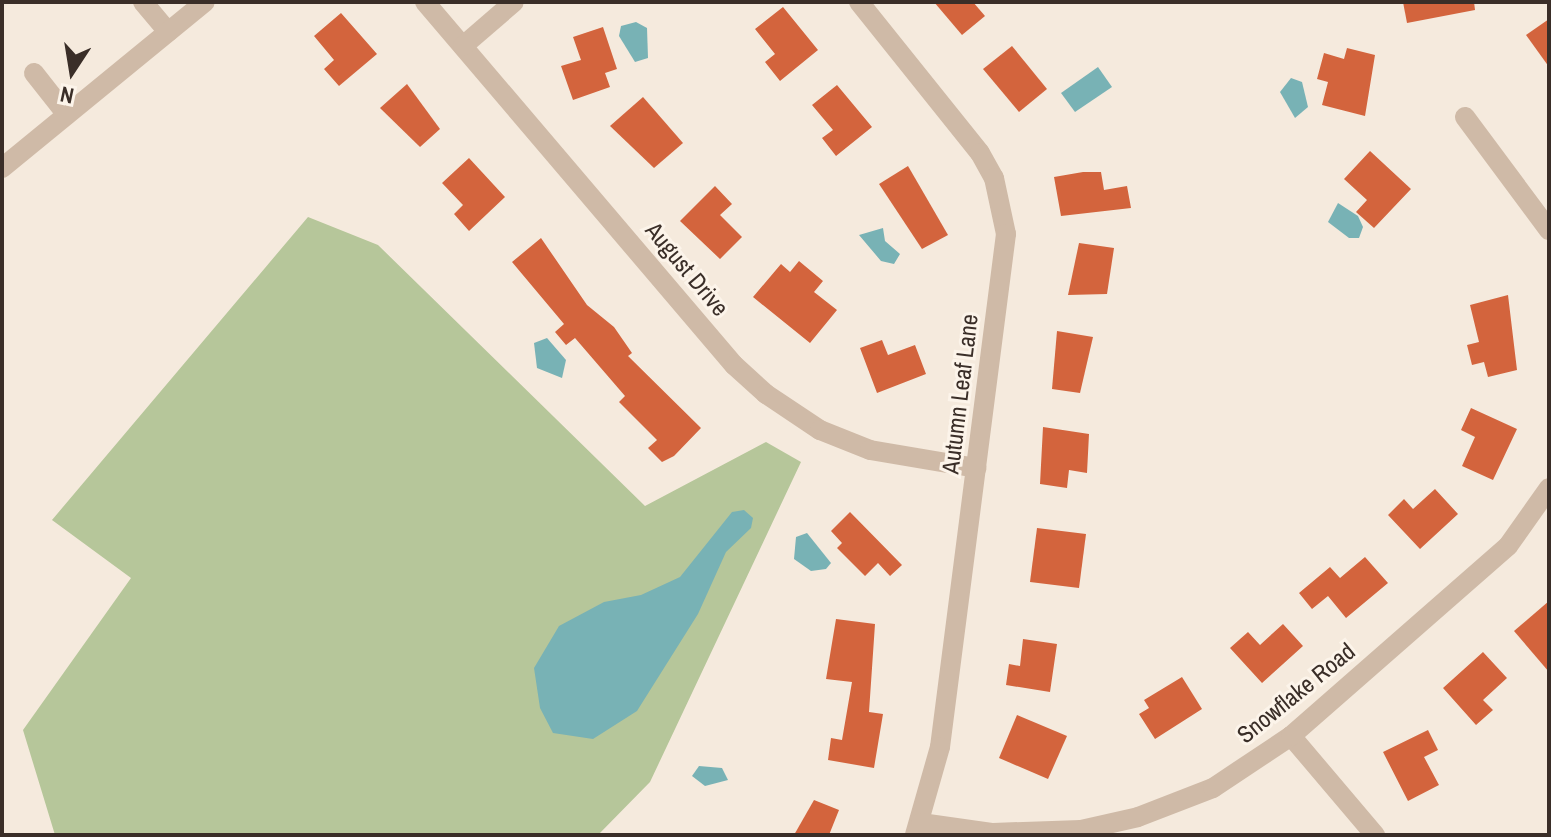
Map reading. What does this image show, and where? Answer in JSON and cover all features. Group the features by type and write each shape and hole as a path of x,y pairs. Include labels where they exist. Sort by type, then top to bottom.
{"street":[{"path":"143,2 168,32"},
{"path":"2,168 205,2"},
{"name":"August Drive","path":"425,2 734,365 766,394 820,430 870,450 976,468"},
{"path":"463,46 514,2"},
{"name":"Autumn Leaf Lane","path":"859,2 980,153 1003,206 1004,255 940,747 918,829"},
{"path":"34,73 67,115"},
{"path":"1465,117 1549,230"},
{"name":"Snowflake Road","path":"918,829 1022,834 1109,824 1213,788 1291,736 1508,546 1549,488"},
{"path":"1291,736 1375,835"}],"green space":[{"path":"308,217 378,245 645,506 766,442 801,462 650,782 598,835 55,835 23,730 131,578 52,520"}],"water":[{"path":"636,22 647,28 648,58 635,62 619,36 621,26"},
{"path":"1098,67 1112,87 1075,112 1061,93"},
{"path":"1291,78 1302,82 1308,107 1295,118 1280,92"},
{"path":"1338,203 1358,216 1363,227 1359,238 1349,238 1328,222"},
{"path":"883,228 885,241 900,254 894,264 881,261 859,235"},
{"path":"547,338 566,360 562,378 537,368 534,343"},
{"path":"744,510 753,518 751,528 726,552 698,614 637,711 593,739 553,733 540,708 534,668 559,626 604,602 641,595 680,577 732,512"},
{"path":"807,533 831,563 826,569 811,571 794,559 796,537"},
{"path":"699,766 722,768 728,780 705,786 692,776"}],"building":[{"path":"934,2 973,2 985,16 962,35"},
{"path":"1403,2 1474,2 1475,10 1407,23"},
{"path":"783,7 818,50 780,81 765,62 775,54 755,29"},
{"path":"341,13 377,54 339,86 324,69 334,60 314,36"},
{"path":"1549,19 1549,67 1526,35"},
{"path":"603,27 617,69 605,73 610,87 573,100 561,66 581,60 573,37"},
{"path":"1012,46 1047,89 1019,112 983,69"},
{"path":"1347,48 1375,55 1365,116 1322,105 1328,82 1317,79 1324,53 1344,59"},
{"path":"407,84 440,129 420,147 380,108"},
{"path":"837,85 872,127 836,156 822,138 833,130 812,105"},
{"path":"643,97 683,143 654,168 610,126"},
{"path":"1370,151 1411,189 1374,228 1356,212 1367,200 1344,179"},
{"path":"469,158 505,197 469,231 454,214 463,205 442,183"},
{"path":"908,166 948,235 922,249 879,184"},
{"path":"1101,172 1104,190 1127,186 1131,208 1061,216 1054,177"},
{"path":"715,186 732,204 720,215 742,237 720,259 680,221"},
{"path":"541,238 587,305 614,327 632,353 628,356 701,428 674,456 662,462 648,448 657,440 619,402 625,396 575,338 566,345 555,332 564,324 512,262"},
{"path":"1079,243 1114,248 1107,294 1068,295"},
{"path":"799,261 823,281 814,292 837,310 810,343 753,297 781,264 790,272"},
{"path":"1508,295 1517,370 1488,377 1484,362 1472,365 1467,345 1479,342 1470,305"},
{"path":"1057,331 1093,337 1080,393 1052,389"},
{"path":"882,340 888,355 915,345 926,374 877,393 860,348"},
{"path":"1471,408 1517,429 1493,480 1462,466 1475,437 1461,430"},
{"path":"1043,427 1089,434 1087,473 1069,470 1067,488 1040,484"},
{"path":"1435,489 1458,514 1420,549 1388,515 1404,499 1413,509"},
{"path":"850,512 902,565 890,576 878,563 865,576 837,548 842,543 831,531"},
{"path":"1037,528 1086,534 1079,588 1030,582"},
{"path":"1365,557 1388,583 1346,618 1328,596 1312,609 1299,593 1330,567 1340,578"},
{"path":"1549,601 1549,672 1514,631"},
{"path":"836,619 875,624 869,712 883,714 874,768 828,760 831,738 842,740 852,682 826,679"},
{"path":"1283,624 1303,646 1262,683 1230,648 1248,632 1260,645"},
{"path":"1023,639 1057,644 1050,692 1006,685 1009,664 1020,666"},
{"path":"1483,652 1507,678 1483,700 1493,710 1476,725 1443,688"},
{"path":"1182,677 1202,709 1155,739 1139,714 1149,708 1144,700"},
{"path":"1017,715 1067,736 1048,779 999,758"},
{"path":"1428,730 1438,750 1424,757 1439,785 1408,801 1383,752"},
{"path":"814,800 839,810 829,835 794,835"}]}
